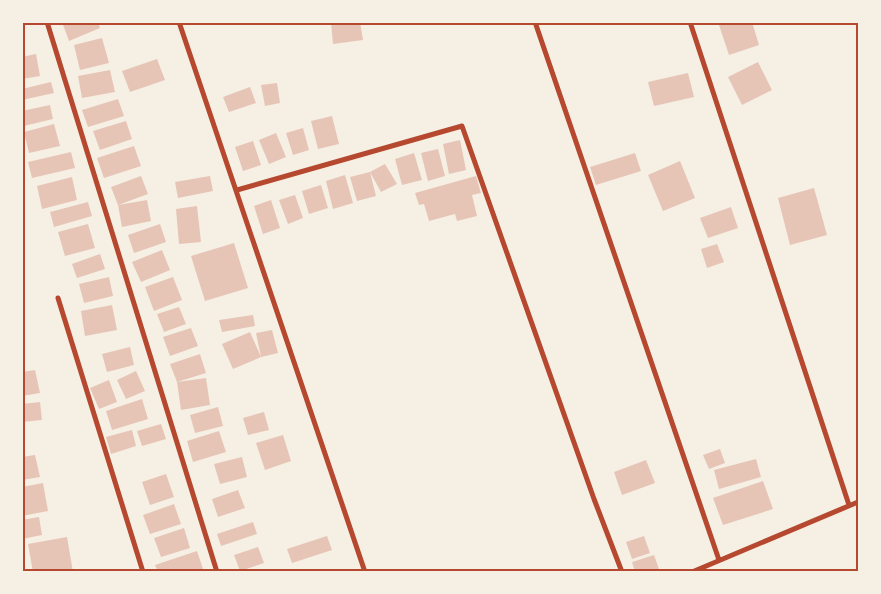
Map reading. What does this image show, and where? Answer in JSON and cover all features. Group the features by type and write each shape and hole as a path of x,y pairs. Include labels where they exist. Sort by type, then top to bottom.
{"street":[{"path":"47,22 217,572"},
{"path":"179,22 365,572"},
{"path":"535,22 719,560"},
{"path":"690,22 849,505"},
{"path":"237,190 462,126 594,499 622,572"},
{"path":"58,298 143,572"},
{"path":"692,572 858,502"}],"building":[{"path":"62,22 98,22 100,28 69,41"},
{"path":"331,22 360,22 363,40 333,44"},
{"path":"718,22 752,22 759,45 729,55"},
{"path":"102,38 109,63 80,70 74,45"},
{"path":"36,54 40,76 22,79 22,57"},
{"path":"157,59 165,80 130,92 122,71"},
{"path":"758,62 772,90 742,105 728,77"},
{"path":"110,70 115,92 82,98 78,76"},
{"path":"688,73 694,97 654,106 648,82"},
{"path":"51,82 54,93 22,100 22,89"},
{"path":"277,83 280,103 265,106 261,85"},
{"path":"250,87 256,103 229,112 223,97"},
{"path":"118,99 124,116 88,127 82,110"},
{"path":"50,105 53,119 24,126 22,111"},
{"path":"332,116 339,144 318,149 311,121"},
{"path":"126,121 132,139 100,150 93,131"},
{"path":"54,124 60,146 29,153 24,132"},
{"path":"303,128 309,150 293,155 286,133"},
{"path":"276,133 286,157 269,164 259,140"},
{"path":"460,140 466,170 449,174 443,144"},
{"path":"253,141 261,165 243,171 235,147"},
{"path":"134,146 141,166 104,178 97,158"},
{"path":"438,149 445,176 428,181 421,153"},
{"path":"71,152 75,168 32,178 28,162"},
{"path":"414,153 422,180 402,185 395,159"},
{"path":"635,153 641,171 596,185 590,167"},
{"path":"680,161 695,198 663,211 648,175"},
{"path":"385,164 397,184 381,192 370,172"},
{"path":"370,172 376,196 357,201 350,177"},
{"path":"345,175 353,203 333,209 326,181"},
{"path":"141,176 148,194 118,205 111,187"},
{"path":"210,176 213,191 178,198 175,182"},
{"path":"476,176 481,193 472,195 477,216 457,221 455,214 429,221 424,204 419,205 415,193"},
{"path":"72,177 77,200 42,209 37,186"},
{"path":"321,185 328,208 309,214 302,191"},
{"path":"814,188 827,235 790,245 778,198"},
{"path":"295,195 303,218 288,224 279,200"},
{"path":"147,200 151,221 122,227 118,205"},
{"path":"271,200 280,228 263,234 254,206"},
{"path":"88,202 92,216 54,227 50,212"},
{"path":"197,206 201,242 179,244 176,209"},
{"path":"731,207 738,228 708,238 700,218"},
{"path":"88,224 95,248 65,256 58,232"},
{"path":"160,224 166,242 134,253 128,235"},
{"path":"234,243 248,288 205,301 191,256"},
{"path":"717,244 724,262 707,268 701,249"},
{"path":"162,250 170,270 141,282 132,262"},
{"path":"100,254 105,269 77,278 72,264"},
{"path":"109,277 113,296 84,303 79,284"},
{"path":"173,277 182,300 154,311 145,287"},
{"path":"112,305 117,330 85,336 81,311"},
{"path":"179,307 186,324 164,332 157,314"},
{"path":"253,315 255,326 222,332 219,320"},
{"path":"191,328 198,346 170,356 163,337"},
{"path":"272,330 278,353 261,357 256,333"},
{"path":"250,332 261,357 233,369 222,344"},
{"path":"130,347 134,365 107,372 102,354"},
{"path":"200,354 206,373 177,382 170,364"},
{"path":"35,370 40,393 22,396 22,372"},
{"path":"136,371 145,391 126,399 117,380"},
{"path":"206,378 210,405 181,410 177,382"},
{"path":"109,380 117,402 99,409 90,388"},
{"path":"142,399 148,419 112,430 106,411"},
{"path":"40,402 42,420 22,422 22,404"},
{"path":"218,407 223,426 195,433 190,415"},
{"path":"264,412 269,430 248,435 243,418"},
{"path":"161,424 166,439 142,446 137,431"},
{"path":"132,430 136,446 111,454 106,437"},
{"path":"219,431 226,452 193,462 187,441"},
{"path":"283,435 291,461 265,470 256,443"},
{"path":"720,449 725,463 709,469 703,455"},
{"path":"35,455 40,477 22,480 22,457"},
{"path":"242,457 247,477 220,484 214,464"},
{"path":"756,459 761,477 719,489 714,470"},
{"path":"646,460 655,483 622,495 614,472"},
{"path":"166,474 174,497 150,505 142,482"},
{"path":"763,481 773,509 723,525 713,498"},
{"path":"43,483 48,511 22,516 22,487"},
{"path":"238,490 245,508 218,517 212,499"},
{"path":"174,504 181,524 150,534 143,515"},
{"path":"39,517 42,535 22,539 22,520"},
{"path":"253,522 257,534 221,546 217,534"},
{"path":"184,528 190,548 161,557 154,538"},
{"path":"327,536 332,550 292,563 287,549"},
{"path":"644,536 650,553 632,559 626,542"},
{"path":"67,537 73,572 33,572 28,544"},
{"path":"258,547 264,563 240,571 234,555"},
{"path":"197,551 204,572 158,572 155,565"},
{"path":"654,555 660,572 635,572 632,562"}]}
